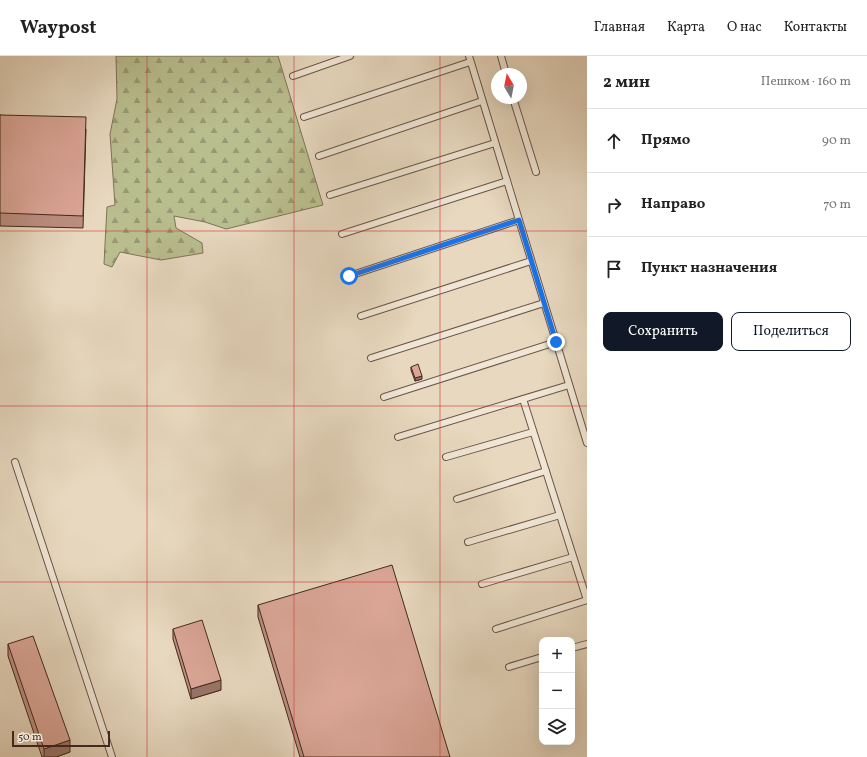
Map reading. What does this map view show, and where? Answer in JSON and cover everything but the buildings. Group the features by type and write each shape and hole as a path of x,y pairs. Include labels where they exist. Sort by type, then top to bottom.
{"lane":[{"path":"293,76 350,56"},
{"path":"501,56 504,68"},
{"path":"304,117 470,59 587,443"},
{"path":"319,156 482,101"},
{"path":"516,104 536,172"},
{"path":"330,195 495,143"},
{"path":"342,234 507,181"},
{"path":"349,276 519,220"},
{"path":"360,316 532,261"},
{"path":"371,358 544,303"},
{"path":"384,396 556,342"},
{"path":"398,437 569,386"},
{"path":"496,629 587,600 523,399"},
{"path":"446,457 533,432"},
{"path":"15,462 112,757"},
{"path":"457,499 546,472"},
{"path":"468,542 560,515"},
{"path":"482,584 573,558"},
{"path":"575,647 587,644"},
{"path":"508,667 539,658"}],"green space":[{"path":"116,56 278,56 323,205 226,229 205,222 174,216 176,228 202,243 203,253 161,260 120,252 112,267 104,264 107,207 115,205 110,134 117,99"}],"route":[{"path":"349,276 519,220 556,342"}]}
